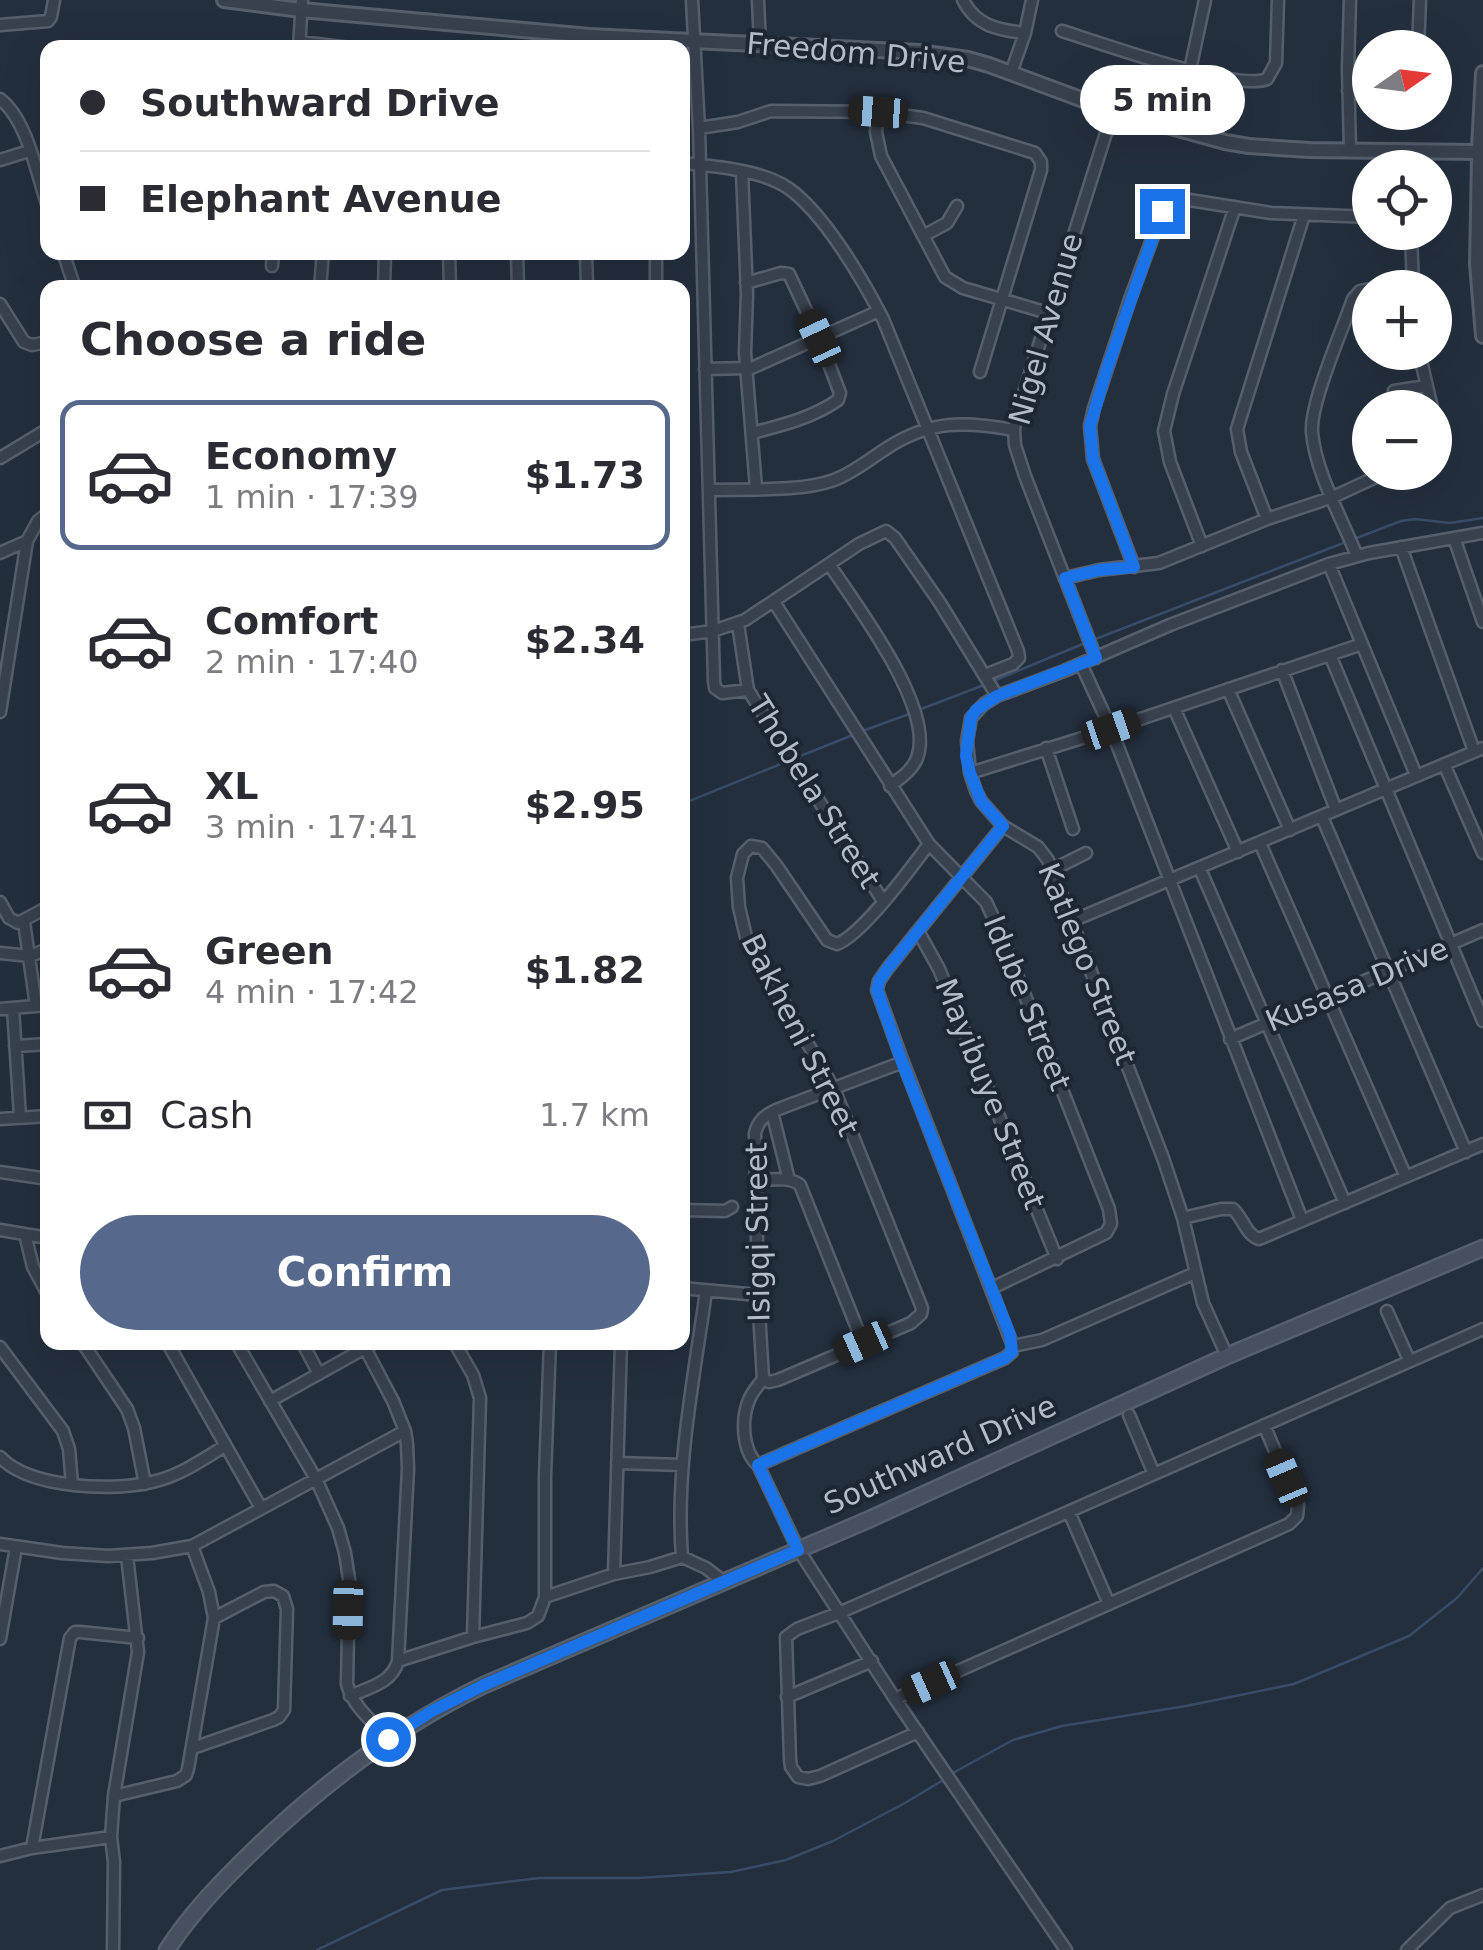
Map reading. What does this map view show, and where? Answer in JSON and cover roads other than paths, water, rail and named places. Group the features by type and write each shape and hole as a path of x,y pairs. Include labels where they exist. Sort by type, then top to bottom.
{"main road":[{"name":"Southward Drive","path":"166,1950 204,1900 306,1802 354,1763 432,1711 1227,1356 1483,1248"}],"street":[{"path":"0,25 48,21 54,0"},
{"name":"Freedom Drive","path":"224,0 302,5 513,30 678,40"},
{"path":"692,0 715,688 722,692 748,690"},
{"path":"758,0 760,44"},
{"path":"963,0 970,12 988,25 1025,33"},
{"path":"1011,73 1032,0"},
{"path":"1190,70 1204,0"},
{"path":"1062,32 1190,70 1254,83 1267,79 1276,63 1278,0"},
{"path":"1350,0 1350,150"},
{"path":"1419,30 1420,0"},
{"path":"300,40 302,5"},
{"name":"Freedom Drive","path":"690,41 919,52 968,59 1113,111 1237,144 1480,153"},
{"path":"1483,74 1477,264 1483,331"},
{"path":"690,85 697,86"},
{"path":"1348,91 1352,90"},
{"path":"0,99 16,114 40,183"},
{"path":"699,128 738,122 771,111 878,112 924,118 1030,150 1038,157 1042,170 980,372"},
{"name":"Nigel Avenue","path":"1096,658 1018,458 1014,430 1113,111"},
{"path":"878,112 876,132 881,156 938,268 953,284 1048,313"},
{"path":"0,160 29,151"},
{"path":"690,163 775,182 798,197 842,250 879,311 1018,651 1019,658 1014,664 985,675"},
{"path":"742,172 744,340 756,488"},
{"path":"1134,567 1093,459 1090,426 1165,204 1183,199 1272,213 1352,216"},
{"path":"923,236 947,223 957,206"},
{"path":"1202,546 1170,462 1164,431 1235,207"},
{"path":"1267,519 1241,452 1237,429 1304,215"},
{"path":"272,266 273,260"},
{"path":"746,283 787,273 819,338 840,393 838,400 800,420 752,432"},
{"path":"1352,303 1313,416 1312,430 1314,447 1357,556"},
{"path":"0,304 24,342 40,344"},
{"path":"705,370 747,369 879,311"},
{"path":"1423,370 1427,390"},
{"path":"1405,390 1426,386"},
{"path":"710,490 805,486 835,480 926,428 970,423 1014,430"},
{"path":"2,452 40,432"},
{"path":"1065,578 1160,563 1352,488"},
{"path":"0,712 5,650 27,541 40,519"},
{"path":"690,634 738,624 829,564 882,532 890,532 997,696 1329,564 1483,533"},
{"path":"1454,538 1483,622"},
{"path":"0,553 27,541"},
{"path":"1072,921 1479,749 1401,547"},
{"path":"829,564 896,667 912,704 919,753 912,768 890,786"},
{"path":"1329,564 1416,774"},
{"name":"Idube Street","path":"774,602 929,844 986,902 1000,932 1109,1209 1111,1224 1106,1233 1056,1259"},
{"name":"Thobela Street","path":"738,624 748,690 883,901"},
{"path":"970,773 1362,644"},
{"path":"1330,654 1483,1021"},
{"path":"1081,664 1111,729 1302,1220"},
{"path":"1282,670 1336,810"},
{"path":"1228,689 1290,830"},
{"name":"Katlego Street","path":"997,696 971,718 966,756 970,773 981,801 1003,826 1038,847 1048,860 1163,1158 1183,1218 1203,1303 1227,1356"},
{"path":"1174,708 1238,852"},
{"path":"1046,748 1073,829"},
{"path":"1444,764 1483,853"},
{"path":"1322,816 1466,1152"},
{"path":"758,1465 1012,1352 992,1288 877,990 888,968 1003,826"},
{"path":"1260,843 1406,1177"},
{"name":"Bakheni Street","path":"763,1379 778,1380 911,1323 922,1308 834,1089 746,937 736,878 742,854 751,846 762,848 826,940 832,943 849,938 929,844"},
{"path":"1052,870 1086,853"},
{"path":"1200,869 1345,1203"},
{"path":"2,908 14,922 24,922 40,912"},
{"path":"24,922 40,997"},
{"name":"Kusasa Drive","path":"1230,1039 1483,930"},
{"name":"Mayibuye Street","path":"918,931 939,969 1056,1259"},
{"path":"0,953 30,956 40,952"},
{"path":"0,1009 40,1005"},
{"path":"13,1008 20,1117"},
{"path":"14,1046 40,1044"},
{"name":"Isigqi Street","path":"763,1379 755,1133 762,1118 772,1112 902,1062"},
{"path":"772,1112 789,1180"},
{"path":"0,1119 40,1116"},
{"path":"1183,1218 1232,1210 1250,1235 1259,1239 1483,1144"},
{"path":"0,1172 40,1178"},
{"path":"755,1180 796,1181 804,1191 863,1343"},
{"path":"690,1210 726,1211 732,1206"},
{"path":"0,1230 40,1237"},
{"path":"24,1234 40,1280"},
{"path":"992,1288 1056,1259"},
{"path":"1013,1346 1042,1340 1195,1273"},
{"path":"690,1289 758,1295"},
{"path":"682,1557 679,1522 683,1465 706,1290"},
{"path":"1388,1312 1409,1360"},
{"path":"918,1732 820,1776 802,1780 790,1759 786,1637 797,1628 1483,1329"},
{"path":"0,1347 63,1431 72,1484"},
{"path":"88,1350 127,1409 145,1484"},
{"path":"171,1350 262,1508"},
{"path":"241,1350 334,1516 346,1553 349,1579 346,1671 350,1696 388,1739"},
{"path":"306,1350 319,1374"},
{"path":"270,1401 363,1350"},
{"path":"350,1696 392,1676 398,1661 408,1469 405,1431 372,1350"},
{"path":"459,1350 480,1398 473,1636"},
{"path":"398,1661 534,1620 542,1610 550,1350"},
{"path":"614,1574 620,1350"},
{"path":"763,1379 748,1400 748,1452 798,1550 1066,1950"},
{"path":"1129,1415 1154,1474"},
{"path":"895,1699 1280,1528 1298,1516 1298,1505 1264,1424"},
{"path":"0,1544 84,1555 127,1556 192,1546 405,1431"},
{"path":"0,1457 18,1472 72,1484 124,1486 174,1475 225,1446"},
{"path":"617,1462 683,1465"},
{"path":"1069,1512 1108,1604"},
{"path":"114,1796 182,1779 188,1769 214,1618 192,1546"},
{"path":"0,1639 16,1547"},
{"path":"113,1950 114,1862 110,1837 138,1638 127,1556"},
{"path":"545,1598 614,1574 682,1557 724,1582"},
{"path":"193,1748 273,1720 284,1710 287,1609 283,1596 274,1591 264,1592 214,1618"},
{"path":"32,1848 70,1638 80,1632 138,1638"},
{"path":"787,1696 872,1661"},
{"path":"0,1856 110,1837"},
{"path":"1407,1950 1450,1908 1483,1896"}],"waterway":[{"path":"1354,539 1401,521 1450,523 1483,518"},
{"path":"1093,640 1346,542"},
{"path":"991,682 1085,643"},
{"path":"916,711 984,685"},
{"path":"860,732 909,714"},
{"path":"795,758 853,735"},
{"path":"690,801 788,761"},
{"path":"951,1774 1013,1740 1062,1726 1294,1684 1409,1636 1457,1598 1483,1568"},
{"path":"317,1950 442,1890 539,1878 639,1878 731,1872 786,1860 833,1841 945,1779"}]}
